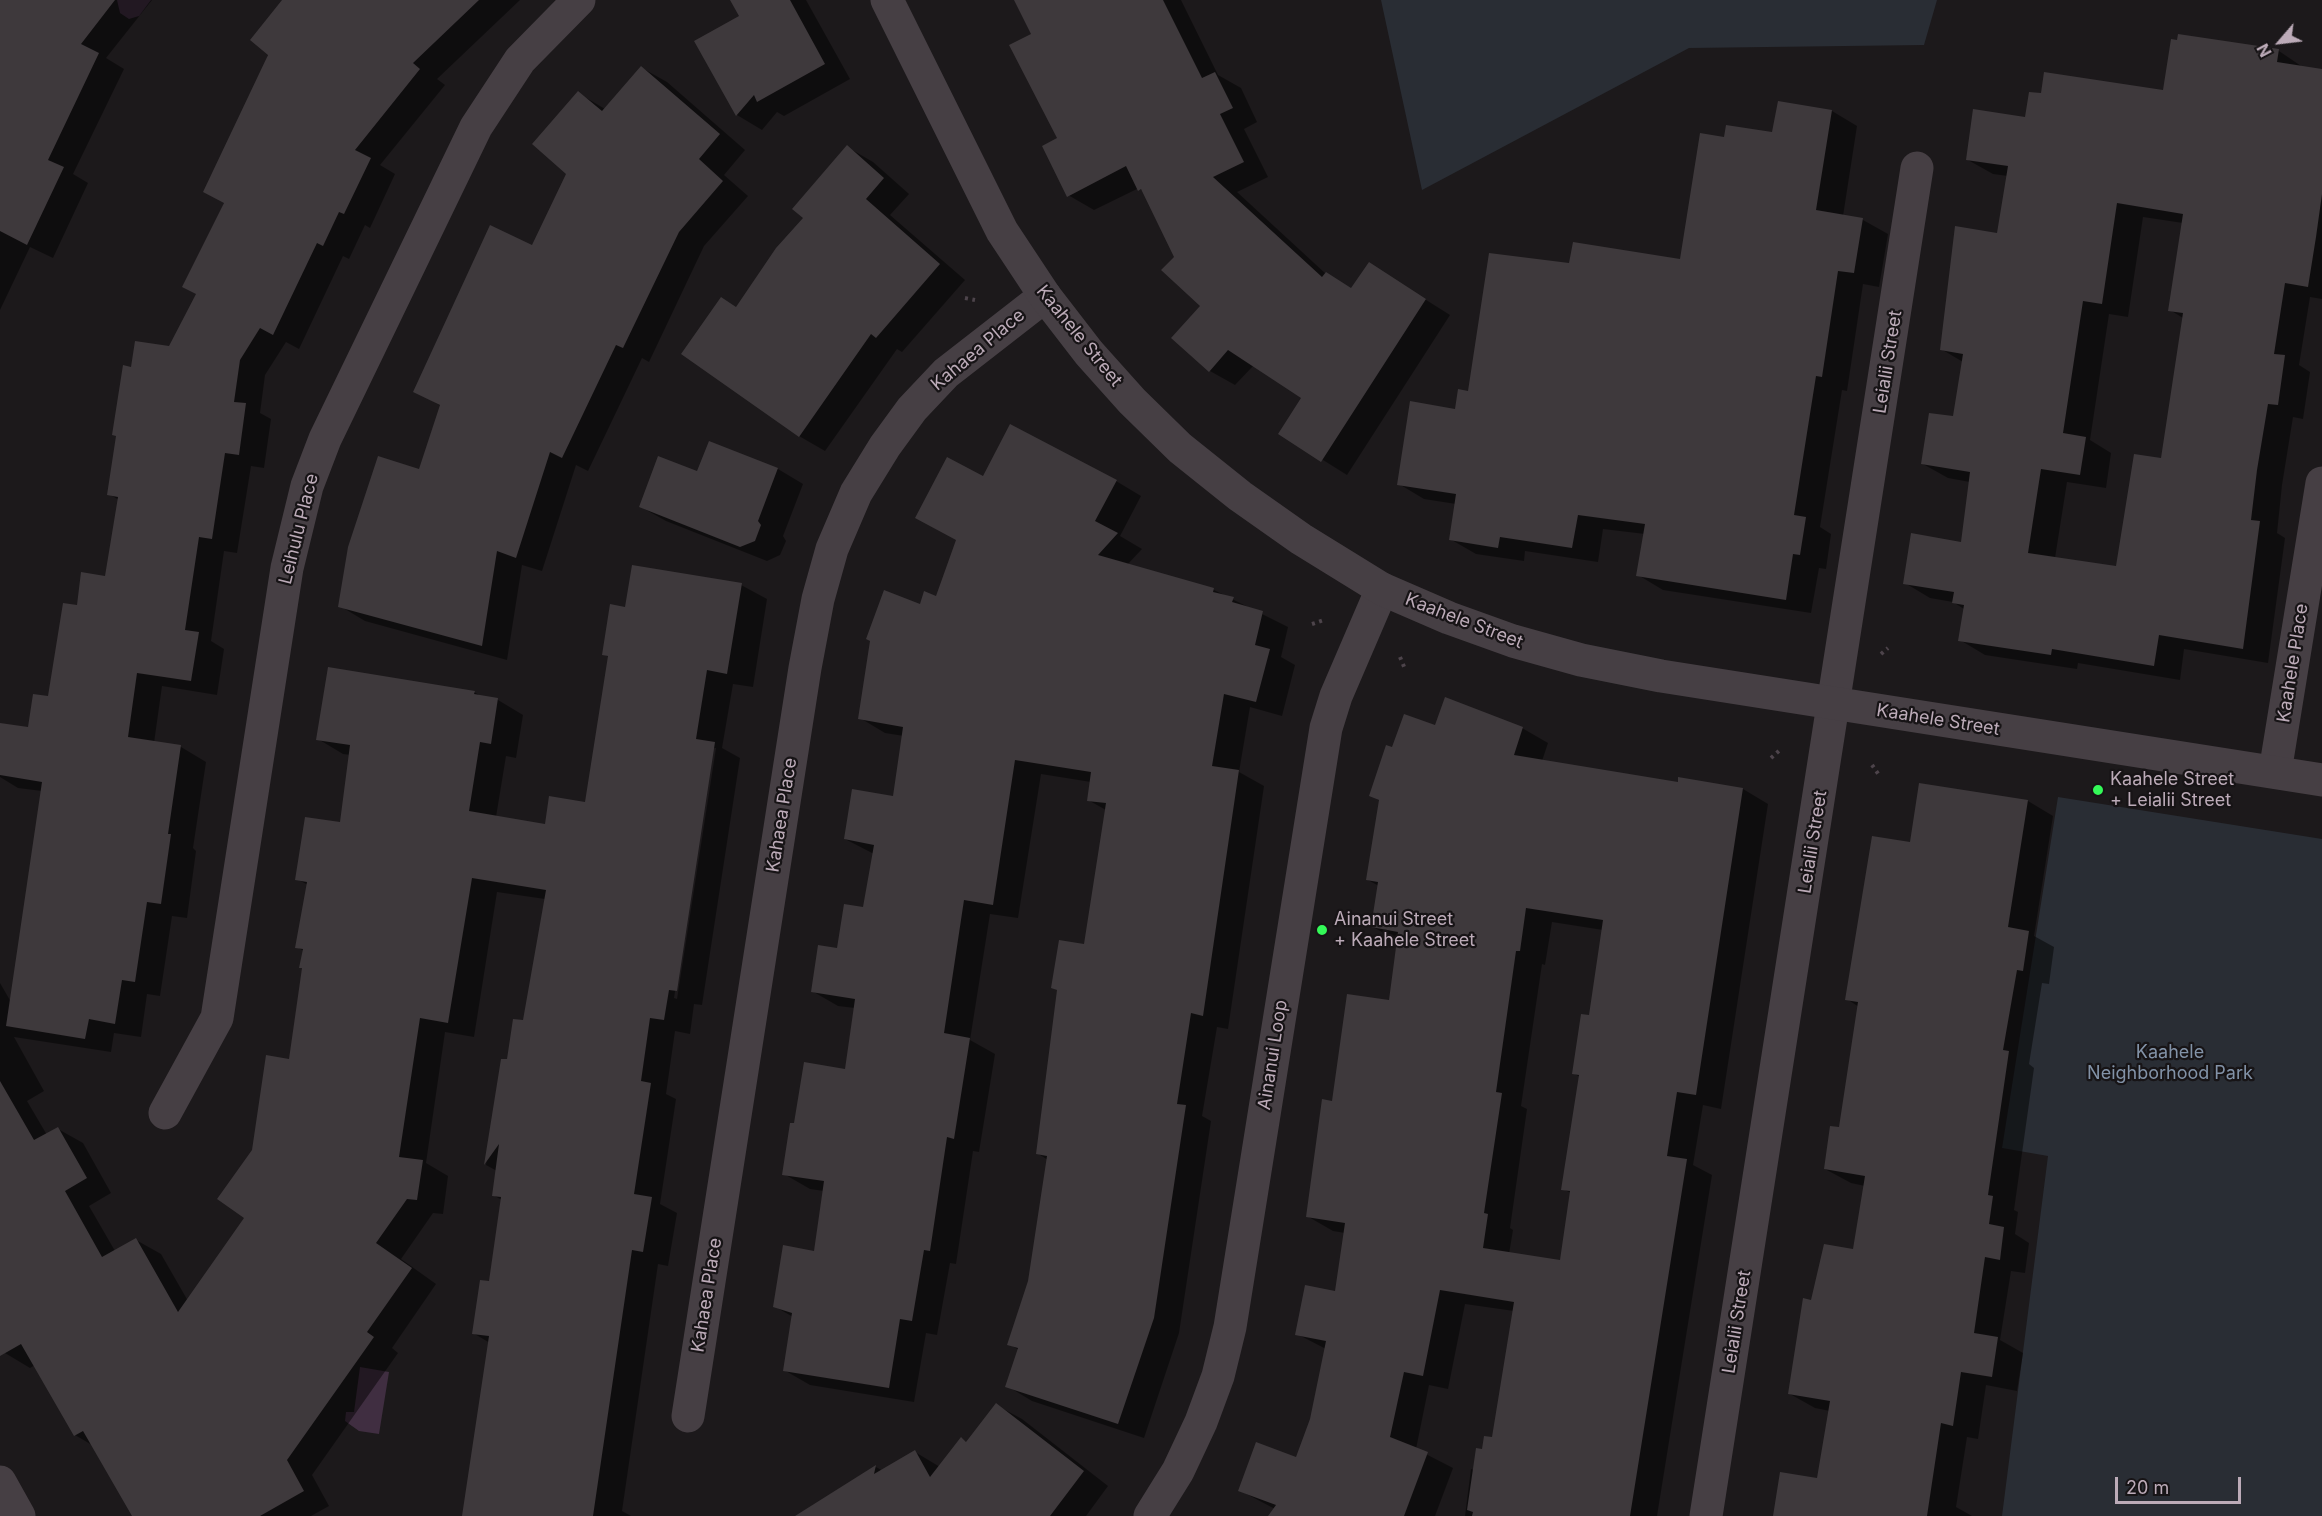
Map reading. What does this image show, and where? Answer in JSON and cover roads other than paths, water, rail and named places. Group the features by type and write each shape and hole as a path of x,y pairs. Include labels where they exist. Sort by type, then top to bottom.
{"street":[{"name":"Leihulu Place","path":"165,1113 217,1017 287,568 307,486 325,439 476,127 520,60 579,0"},
{"name":"Kaahele Street","path":"887,0 991,210 1045,296 1132,401 1180,448 1240,496 1300,539 1382,589 1449,618 1513,641 1581,660 1661,676 2322,780"},
{"name":"Leialii Street","path":"1706,1516 1835,704 1917,168"},
{"name":"Kahaea Place","path":"688,1416 805,668 818,599 832,549 856,493 885,446 912,409 946,373 1045,296"},
{"name":"Kaahele Place","path":"2275,772 2322,483"},
{"name":"Ainanui Loop","path":"1150,1516 1178,1471 1201,1422 1223,1356 1230,1327 1326,728 1336,696 1382,589"},
{"path":"0,1482 19,1516"}],"place":[{"name":"Kaahele Street + Leialii Street","path":"2098,790"},
{"name":"Ainanui Street + Kaahele Street","path":"1322,930"}],"park label":[{"name":"Kaahele Neighborhood Park","path":"2170,1063"}]}
